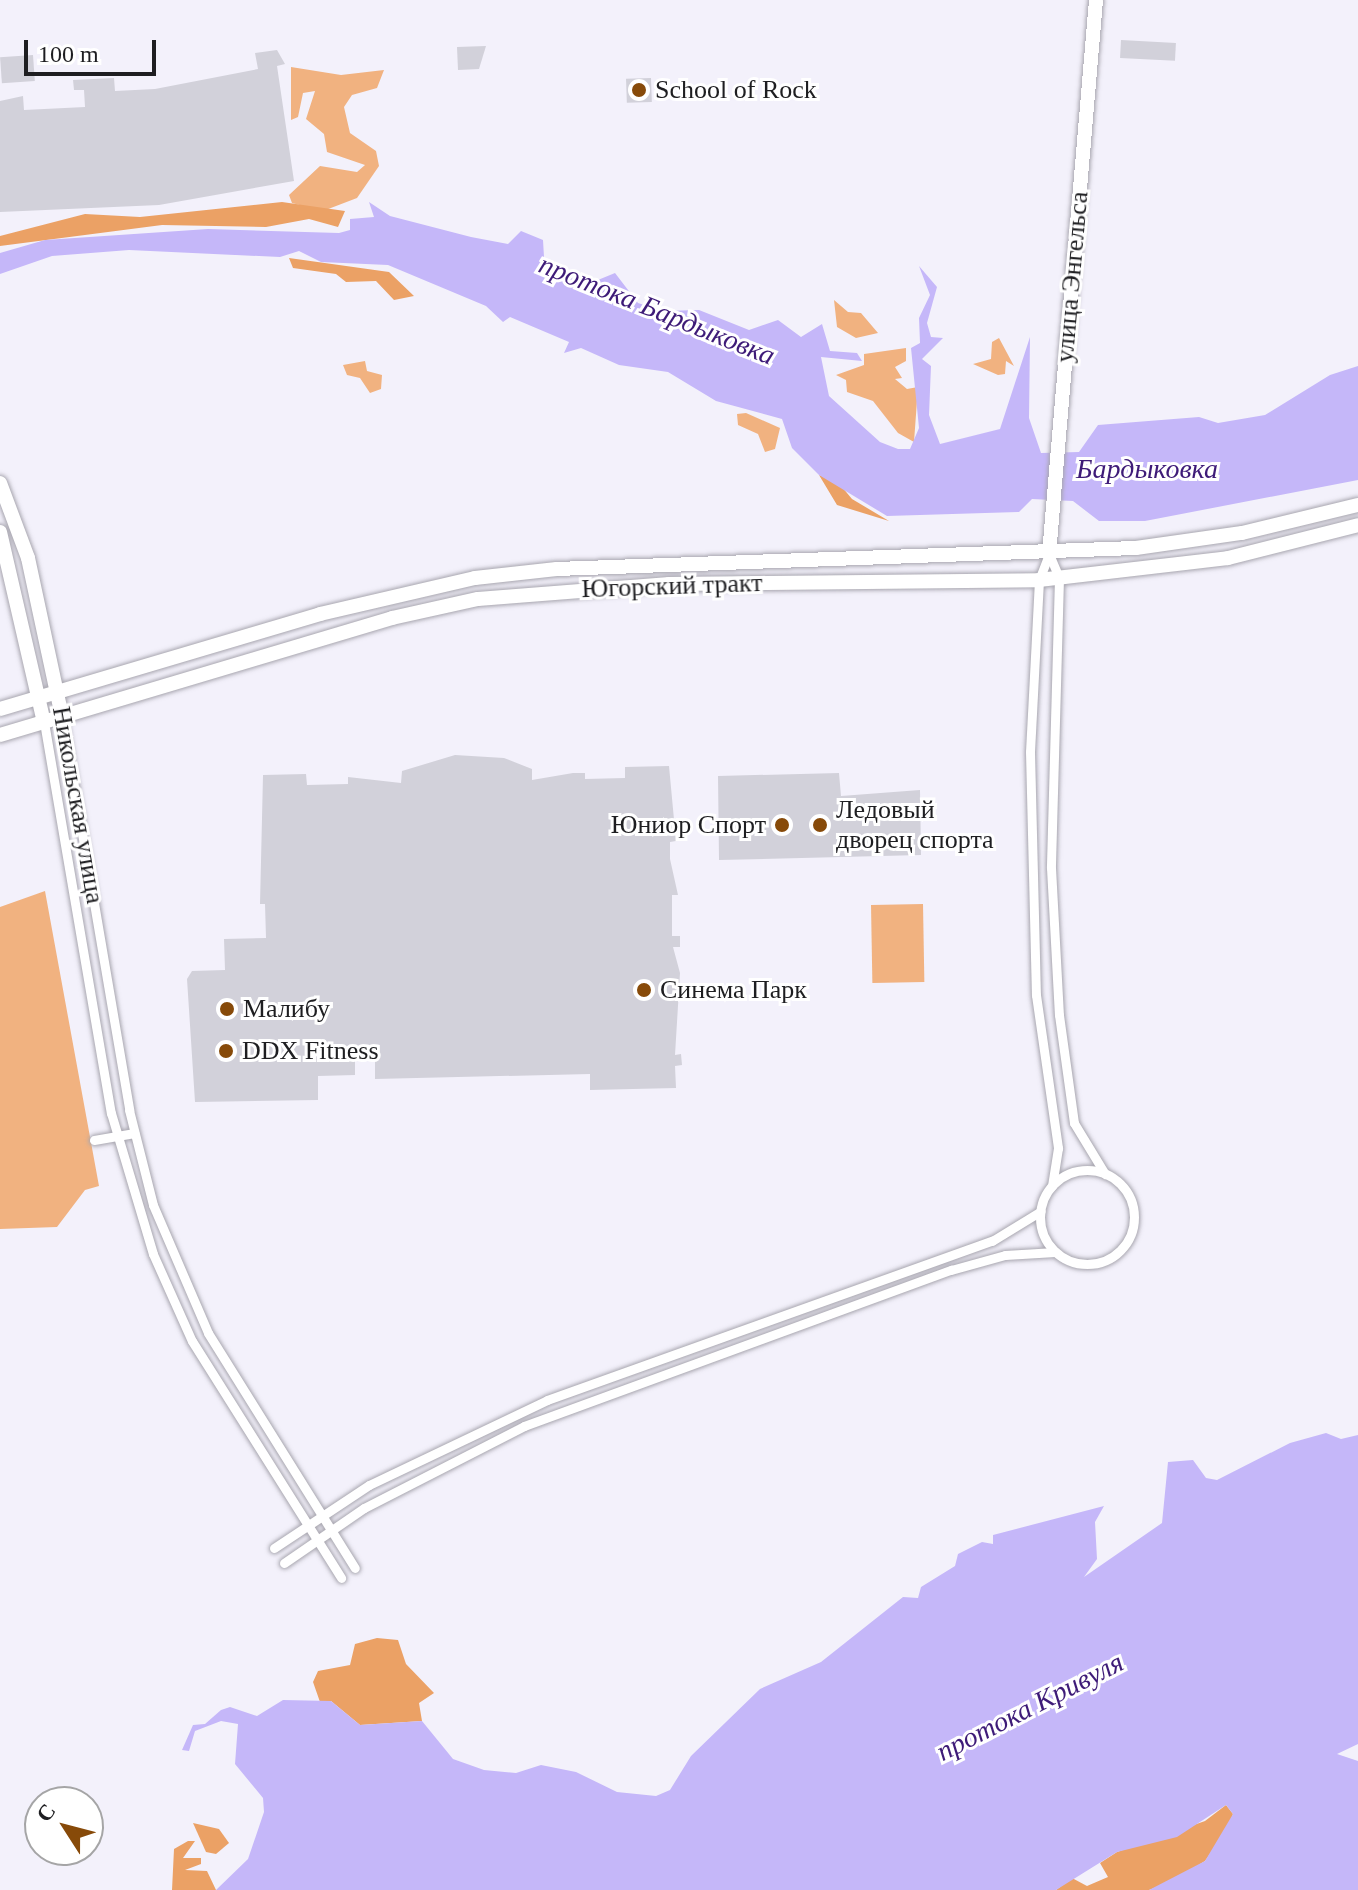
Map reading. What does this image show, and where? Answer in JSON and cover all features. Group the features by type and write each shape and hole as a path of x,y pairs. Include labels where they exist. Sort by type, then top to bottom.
{"main road":[{"name":"улица Энгельса","path":"1049,554 1096,0"},
{"name":"Никольская улица","path":"0,483 28,558 62,716"},
{"name":"Югорский тракт","path":"0,709 320,614 475,578 557,569 1049,554 1203,540 1358,505"},
{"name":"Югорский тракт","path":"0,735 392,618 478,599 669,584 1039,580 1228,558 1358,525"},
{"name":"Никольская улица","path":"0,532 44,722"}],"street":[{"name":"улица Энгельса","path":"1049,554 1059,578 1051,854 1058,999 1074,1123 1105,1174"},
{"name":"улица Энгельса","path":"1049,554 1039,580 1030,752 1038,1005 1058,1148 1052,1186"},
{"name":"Никольская улица","path":"62,716 134,1133 153,1205 192,1301 334,1528 355,1568"},
{"name":"Никольская улица","path":"44,722 116,1136 153,1254 192,1341 341,1578"},
{"path":"1038,1005 1058,999"},
{"path":"94,1140 134,1133"},
{"path":"284,1563 334,1528 458,1457 597,1397 951,1270 1005,1255 1055,1252 1094,1264 1127,1242 1132,1203 1105,1174 1073,1173 1052,1186 1041,1211 1042,1232 1055,1252"},
{"path":"274,1548 392,1473 547,1400 992,1241 1041,1211"}],"shaded area":[{"path":"291,67 341,75 384,70 377,88 352,95 344,107 350,133 376,151 379,166 357,198 323,211 292,203 289,195 320,166 357,172 365,165 327,152 324,134 306,119 315,91 303,93 298,117 291,120"},
{"path":"282,202 345,211 338,227 309,219 266,227 162,225 0,246 0,236 85,214 140,217"},
{"path":"289,258 389,272 414,296 394,300 376,281 346,282 336,274 293,268"},
{"path":"834,300 848,312 861,313 878,333 856,338 837,327"},
{"path":"999,338 1014,366 1006,361 1005,374 998,375 973,364 991,359 992,342"},
{"path":"906,348 906,361 895,367 902,378 895,379 907,389 918,387 914,442 898,433 873,401 847,392 846,380 836,375 864,365 864,354"},
{"path":"365,361 367,371 382,375 381,389 370,393 360,378 347,375 343,365"},
{"path":"746,413 780,428 775,449 765,452 758,434 738,425 737,414"},
{"path":"819,475 837,481 852,499 889,521 837,505"},
{"path":"45,891 99,1186 85,1190 57,1227 0,1229 0,907"},
{"path":"923,904 924,982 872,983 871,905"},
{"path":"377,1638 398,1640 406,1664 434,1693 419,1703 422,1721 360,1725 331,1701 320,1702 313,1682 318,1671 350,1665 355,1644"},
{"path":"1226,1805 1233,1814 1227,1830 1205,1861 1175,1880 1149,1890 1056,1890 1072,1878 1087,1886 1108,1877 1100,1863 1117,1852 1205,1821"},
{"path":"193,1823 219,1829 229,1843 216,1854 206,1852"},
{"path":"188,1841 195,1841 183,1858 201,1858 201,1864 185,1870 207,1871 216,1890 172,1890 174,1849"}],"water":[{"name":"Бардыковка","path":"369,202 390,216 471,237 508,244 521,231 543,240 545,274 593,282 615,273 638,303 663,311 699,310 749,330 778,320 801,337 822,324 830,351 857,353 862,361 821,357 829,396 880,442 898,449 910,449 919,428 911,348 920,343 919,318 930,295 919,266 937,287 927,323 931,337 943,338 922,359 931,366 929,415 940,444 1000,429 1030,337 1029,418 1041,453 1079,452 1098,425 1199,417 1218,423 1265,415 1330,375 1358,366 1358,480 1145,521 1099,521 1073,501 1032,499 1019,512 887,516 819,475 792,448 782,419 716,401 668,372 619,365 581,348 564,353 569,342 510,317 503,322 486,306 388,265 321,262 299,251 280,257 129,250 52,256 0,274 0,253 45,240 208,229 339,233 350,230 350,219 374,217"},
{"name":"протока Кривуля","path":"1326,1433 1341,1439 1358,1435 1358,1744 1337,1754 1358,1761 1358,1890 1149,1890 1205,1861 1233,1814 1226,1805 1177,1837 1117,1852 1056,1890 216,1890 248,1859 264,1812 263,1798 235,1764 238,1724 221,1721 195,1731 189,1751 182,1750 193,1725 205,1724 221,1710 230,1707 257,1716 283,1700 331,1701 360,1725 422,1721 453,1759 484,1770 516,1773 541,1765 576,1772 617,1792 656,1796 670,1790 691,1756 760,1689 821,1662 903,1597 918,1598 921,1587 955,1566 958,1554 982,1542 993,1544 993,1535 1104,1506 1095,1522 1097,1559 1084,1577 1162,1523 1168,1462 1193,1460 1206,1478 1217,1480 1290,1443"}],"building":[{"path":"1121,40 1176,43 1175,61 1120,58"},
{"path":"486,46 479,69 458,70 457,47"},
{"path":"277,50 285,64 277,66 294,181 159,205 0,212 0,101 23,96 24,110 85,107 84,90 74,90 73,80 114,78 115,91 155,89 258,69 255,53"},
{"path":"33,55 35,81 2,83 0,57"},
{"name":"School of Rock","path":"651,78 652,102 627,103 626,79"},
{"path":"455,755 504,758 532,769 532,780 573,773 585,773 585,779 625,778 625,767 669,766 676,841 670,842 670,859 678,895 672,895 672,936 680,936 680,947 673,947 680,973 675,1055 681,1054 682,1065 675,1066 676,1088 590,1090 590,1074 375,1079 375,1057 355,1058 355,1075 318,1076 318,1100 195,1102 187,979 192,971 225,970 224,939 266,938 265,904 260,904 263,775 306,774 307,785 348,784 348,777 401,783 402,771"},
{"name":"Ледовый дворец спорта","path":"839,773 841,796 920,790 921,855 719,860 718,776"}],"place":[{"name":"School of Rock","path":"639,90"},
{"name":"Юниор Спорт","path":"782,825"},
{"name":"Ледовый дворец спорта","path":"820,825"},
{"name":"Синема Парк","path":"644,990"},
{"name":"Малибу","path":"227,1009"},
{"name":"DDX Fitness","path":"226,1051"}],"water label":[{"name":"протока Бардыковка","path":"657,310"}]}
